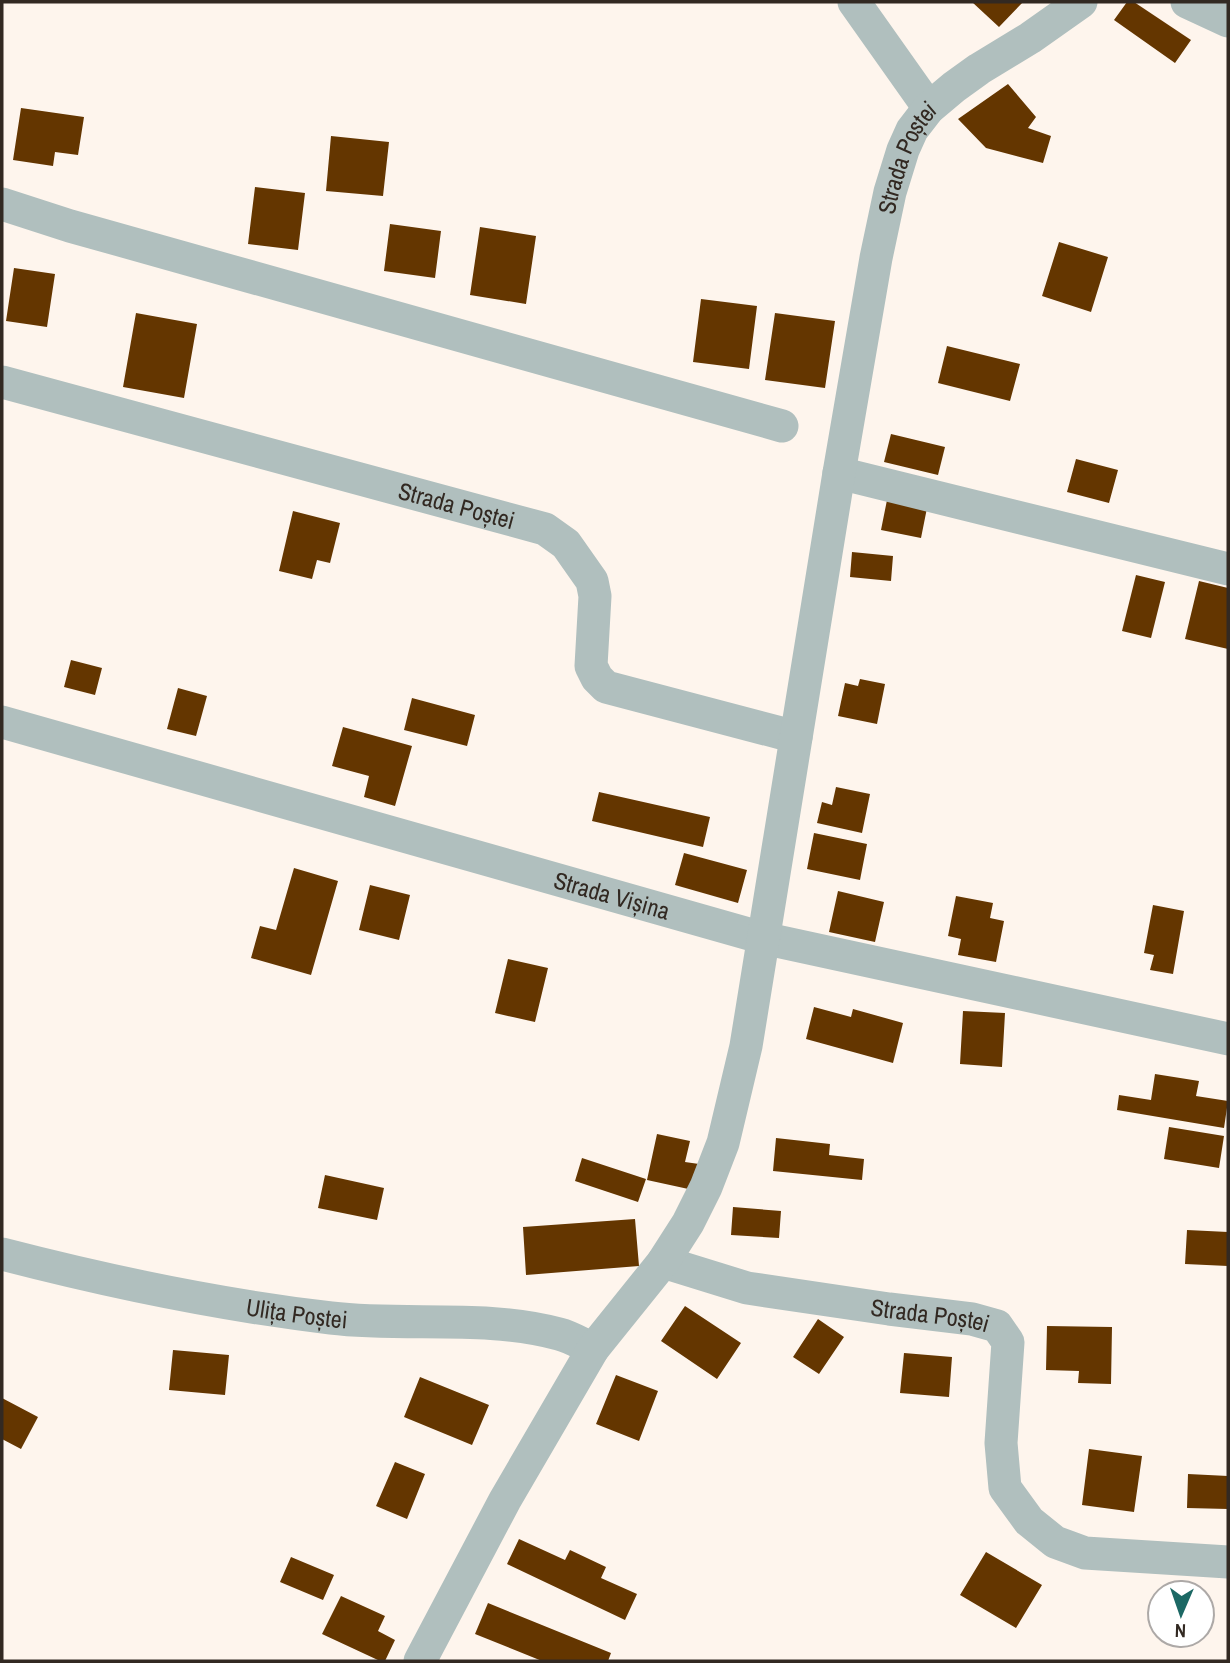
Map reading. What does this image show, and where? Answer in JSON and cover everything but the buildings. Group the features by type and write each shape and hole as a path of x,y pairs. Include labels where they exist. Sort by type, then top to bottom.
{"street":[{"path":"854,2 929,108"},
{"name":"Strada Poștei","path":"420,1661 505,1500 593,1349 663,1262 688,1223 723,1143 746,1046 876,258 890,192 903,150 912,130 929,108 954,87 1081,2"},
{"path":"1187,2 1228,21"},
{"path":"2,204 109,237 782,426"},
{"name":"Strada Poștei","path":"2,382 545,529 566,544 592,582 595,596 591,666 606,687 796,737"},
{"path":"839,473 1228,569"},
{"name":"Strada Vișina","path":"2,722 763,938 1228,1039"},
{"name":"Ulița Poștei","path":"2,1254 145,1288 232,1303 332,1318 516,1326 561,1334 593,1349"},
{"name":"Strada Poștei","path":"663,1262 747,1288 972,1319 997,1326 1007,1342 1002,1443 1005,1488 1029,1521 1055,1542 1085,1553 1228,1562"}]}
